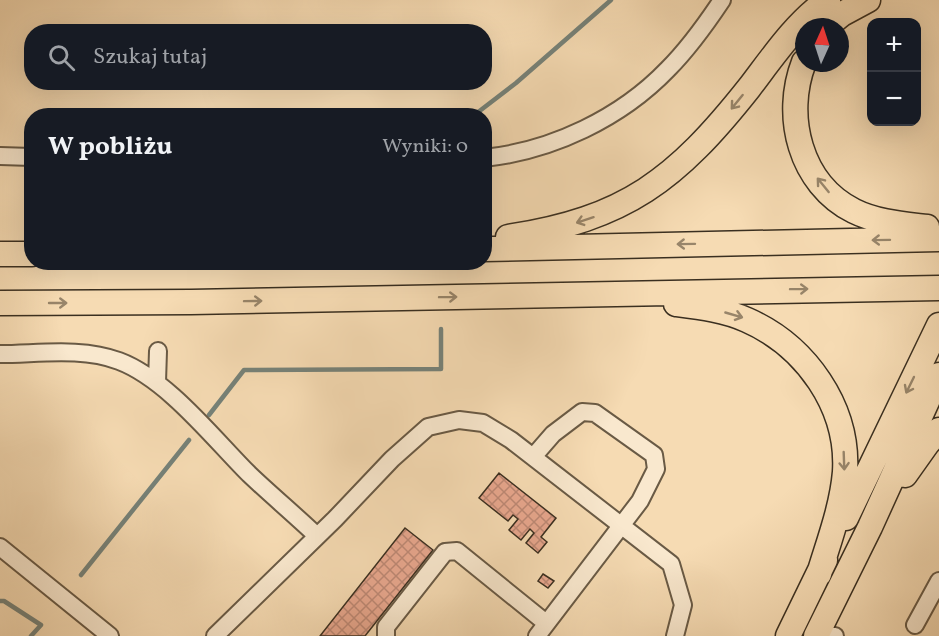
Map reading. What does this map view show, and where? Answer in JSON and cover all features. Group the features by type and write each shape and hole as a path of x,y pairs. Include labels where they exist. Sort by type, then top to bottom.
{"highway":[{"path":"492,240 561,227 596,216 624,203 659,182 675,170 707,138 794,31 828,0"},
{"path":"837,18 868,0"},
{"path":"801,72 796,89 795,121 801,150 819,181 830,194 855,212 895,223 939,228"},
{"path":"492,249 939,239"},
{"path":"0,254 24,254"},
{"path":"0,303 191,302 939,288"},
{"path":"593,294 706,308 746,319 778,337 803,358 829,397 836,415 844,454 843,487 819,574"},
{"path":"788,636 937,328"},
{"path":"822,636 939,375"},
{"path":"870,527 939,430"}],"street":[{"path":"492,157 526,151 553,142 593,125 619,110 668,70 722,0"},
{"path":"0,156 24,157"},
{"path":"157,382 158,351"},
{"path":"0,354 91,354 118,361 141,372 157,382 251,476 317,536"},
{"path":"386,636 386,627 445,552 457,551 541,630 640,501 656,469 654,455 594,413 582,412 553,434 533,457"},
{"path":"215,636 392,459 428,427 459,420 483,423 511,440 671,564 683,605 675,636"},
{"path":"0,547 110,636"},
{"path":"915,625 939,581"}],"building":[{"path":"499,473 556,518 541,537 547,542 538,553 526,543 534,533 530,529 521,540 509,530 518,519 513,515 508,521 479,498"},
{"path":"405,528 433,550 365,636 320,636"},
{"path":"543,574 554,581 548,588 538,581"}],"waterway":[{"path":"483,108 516,83 611,0"},
{"path":"209,415 244,370 441,369 441,329"},
{"path":"81,575 189,440"},
{"path":"0,601 4,601 41,625 31,636"}]}
